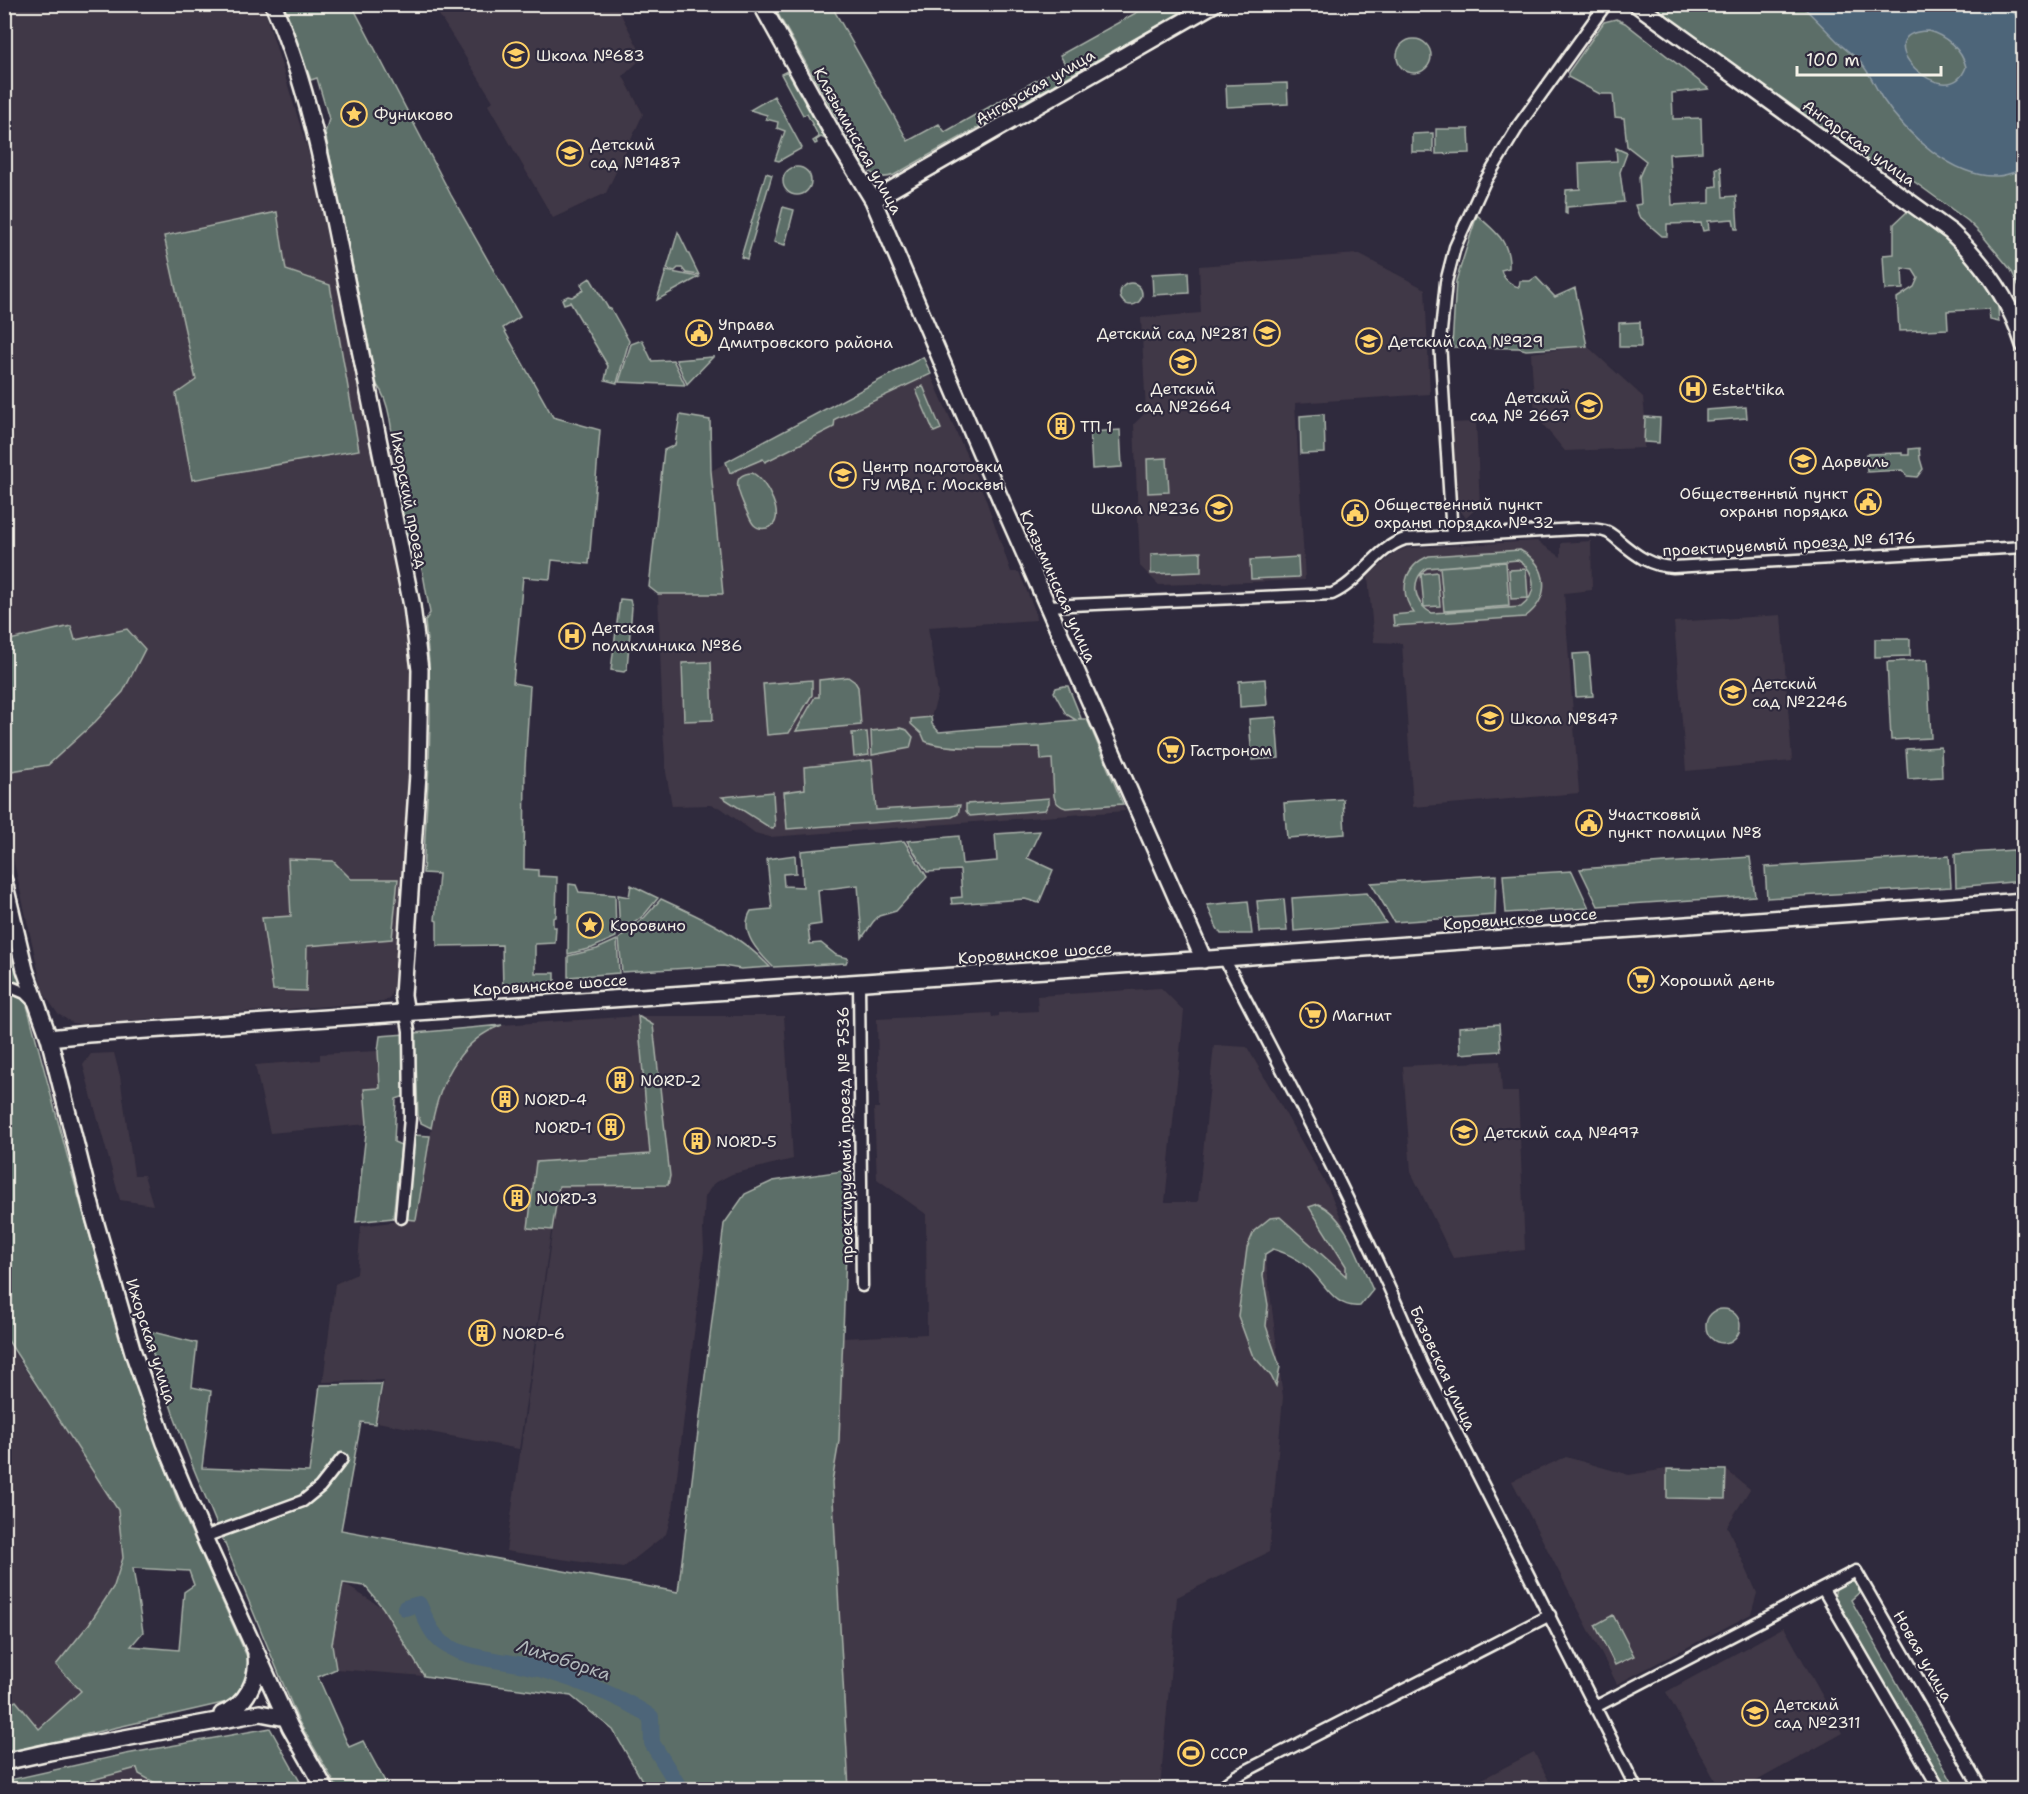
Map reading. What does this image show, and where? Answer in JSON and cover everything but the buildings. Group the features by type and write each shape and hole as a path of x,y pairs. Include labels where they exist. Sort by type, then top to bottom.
{"street":[{"name":"Ижорский проезд","path":"273,4 303,92 333,216 410,597 417,647 420,670 417,795 403,994 406,1013"},
{"name":"Клязьминская улица","path":"761,4 837,141 873,200 1047,606 1204,960"},
{"name":"Ангарская улица","path":"873,200 1214,4"},
{"path":"1452,536 1440,341 1446,282 1455,247 1484,183 1519,125 1606,4"},
{"name":"Ангарская улица","path":"1636,4 1951,232 1983,264 1995,281 2018,326 2024,345"},
{"name":"проектируемый проезд № 6176","path":"1047,606 1332,594 1352,582 1398,541 1452,536 1576,529 1605,531 1646,562 1660,567 2024,547"},
{"name":"Ижорская улица","path":"4,881 25,970 49,1038 94,1217 133,1352 165,1443 204,1537 286,1718 326,1790"},
{"name":"Коровинское шоссе","path":"49,1038 1204,960 2024,901"},
{"name":"Базовская улица","path":"1224,958 1345,1192 1400,1309 1422,1364 1636,1790"},
{"name":"проектируемый проезд № 7536","path":"859,983 862,1286"},
{"path":"4,984 25,993 36,1005"},
{"path":"401,1218 410,1118 409,1031 406,1013"},
{"path":"204,1537 303,1501 320,1487 342,1459"},
{"name":"Новая улица","path":"1595,1707 1856,1571 1982,1790"},
{"path":"1823,1590 1940,1790"},
{"path":"1217,1790 1236,1776 1550,1615"},
{"path":"196,1724 230,1712 241,1702 254,1681 255,1650"},
{"path":"4,1762 260,1713 286,1718"}],"shaded area":[{"path":"4,5 263,5 313,167 409,644 412,698 404,864 393,987 390,997 383,1002 81,1024 73,1023 58,1014 43,992 4,818"},
{"name":"Детский сад №1487","path":"433,5 616,5 643,57 623,76 643,114 606,193 553,218 488,105 493,101"},
{"path":"1358,254 1425,289 1430,394 1295,403 1305,580 1159,585 1140,566 1134,424 1146,412 1141,318 1201,313 1199,266"},
{"name":"Детский сад № 2667","path":"1587,346 1643,397 1644,448 1565,451 1535,415 1531,353"},
{"path":"923,357 985,497 1011,572 1019,572 1035,611 1036,620 928,627 938,694 931,717 932,724 939,732 1087,719 1125,811 770,837 755,833 721,808 710,805 672,806 666,772 663,729 658,594 723,594 711,471"},
{"path":"1476,422 1480,505 1466,518 1454,502 1449,423"},
{"name":"Школа №847","path":"1537,541 1561,557 1561,543 1591,541 1592,590 1564,593 1579,793 1413,807 1402,643 1374,642 1368,576 1396,552 1407,548"},
{"name":"Детский сад №2246","path":"1781,615 1792,761 1686,771 1674,622"},
{"path":"1161,988 1184,1011 1165,1202 1198,1202 1214,1045 1247,1047 1328,1188 1371,1287 1360,1293 1290,1230 1264,1245 1283,1397 1269,1552 1177,1597 1160,1789 849,1789 832,1482 839,1441 843,1338 927,1334 926,1214 877,1179 874,1108 879,1108 877,1019 991,1013 992,1017 999,1016 999,1013 1038,1011 1037,996"},
{"path":"638,1016 784,1016 793,1159 732,1174 713,1184 705,1197 704,1250 673,1509 666,1534 623,1568 506,1551 559,1186 669,1184 561,1164 519,1449 377,1422 384,1380 323,1382 335,1284 357,1274 361,1226 416,1219 435,1109 445,1080 466,1048 479,1035 502,1025"},
{"path":"378,1051 380,1088 364,1089 367,1124 270,1133 255,1065 320,1060 320,1054"},
{"path":"114,1053 120,1076 134,1175 144,1175 153,1205 120,1200 83,1065 91,1054"},
{"name":"Детский сад №497","path":"1500,1061 1502,1092 1518,1092 1525,1250 1453,1258 1411,1172 1403,1066"},
{"path":"4,1338 118,1510 123,1558 114,1585 89,1624 81,1691 39,1730 16,1701 5,1706"},
{"path":"1566,1457 1629,1475 1667,1469 1726,1470 1750,1489 1727,1526 1757,1593 1751,1614 1617,1684 1512,1481"},
{"path":"342,1583 383,1608 424,1676 336,1669 332,1644"},
{"name":"Детский сад №2311","path":"1784,1627 1843,1733 1742,1789 1720,1789 1666,1692"},
{"path":"1534,1752 1553,1789 1463,1789 1494,1773"},
{"path":"137,1768 140,1774 166,1789 58,1790"}],"green space":[{"path":"282,5 352,5 451,195 520,317 503,328 553,417 600,430 589,564 552,560 550,579 523,577 513,683 530,686 525,767 524,869 538,870 538,876 557,877 556,917 553,918 553,927 556,927 555,943 535,944 535,973 555,973 555,986 503,989 502,945 437,946 437,921 435,920 439,874 423,873 430,717 429,662 425,621 430,613 420,557 411,552 401,509 390,418 383,394 377,385 325,133 329,119 317,78 311,80"},
{"path":"773,5 831,5 908,141 939,124 945,132 1065,64 1060,55 1150,5 1194,5 894,175 881,177 874,175 864,166"},
{"path":"1648,5 2023,5 2023,295 2011,270 1968,221 1894,167 1874,167"},
{"path":"1616,19 1625,23 1709,89 1672,93 1673,119 1701,118 1702,152 1669,154 1672,205 1710,203 1710,187 1717,186 1716,168 1721,167 1723,197 1736,196 1738,229 1735,229 1733,219 1708,221 1709,230 1703,231 1701,223 1667,224 1667,236 1662,236 1639,216 1635,205 1641,204 1639,177 1646,161 1627,146 1624,118 1615,117 1613,94 1600,94 1568,77 1568,73 1604,22"},
{"path":"1414,39 1426,44 1431,56 1426,68 1414,73 1402,68 1397,56 1402,44"},
{"path":"787,71 825,139 821,137 816,140 815,144 813,141 819,137 807,114 803,115 781,74"},
{"path":"1287,83 1288,104 1227,107 1226,85"},
{"path":"774,96 802,148 779,161 775,160 785,131 777,128 778,122 766,119 767,115 750,110"},
{"path":"1436,129 1469,129 1470,153 1436,154"},
{"path":"1433,133 1433,152 1412,152 1412,134"},
{"path":"1616,148 1627,153 1620,172 1624,202 1567,207 1567,214 1565,213 1566,190 1580,189 1579,163 1617,161"},
{"path":"797,167 807,171 811,181 807,191 797,195 787,191 783,181 787,171"},
{"path":"766,173 772,175 747,259 741,257"},
{"path":"783,207 794,210 785,245 774,242"},
{"path":"1908,211 1959,251 1982,276 1997,303 1999,322 1990,320 1989,309 1947,311 1948,329 1899,331 1897,298 1914,287 1918,278 1913,270 1902,268 1903,289 1885,290 1883,255 1894,254 1894,224"},
{"path":"277,212 286,270 330,285 359,450 192,480 176,394 196,380 164,236"},
{"path":"1477,215 1504,243 1509,258 1509,268 1501,270 1510,283 1519,287 1520,281 1530,281 1536,277 1555,297 1575,288 1587,346 1526,350 1452,347 1456,281"},
{"path":"678,232 699,275 686,273 682,268 675,271 667,269"},
{"path":"666,271 699,277 657,300"},
{"path":"1188,272 1189,293 1153,295 1152,274"},
{"path":"590,278 629,341 617,383 605,380 608,366 570,302 564,304 562,299 572,297 584,290 581,284"},
{"path":"1131,283 1139,286 1142,294 1139,302 1131,305 1123,302 1120,294 1123,286"},
{"path":"1640,322 1641,347 1619,347 1619,323"},
{"path":"642,340 652,361 673,360 685,385 619,382 631,344"},
{"path":"713,357 687,384 676,360"},
{"path":"923,357 931,374 835,419 834,427 765,462 763,459 730,473 726,462"},
{"path":"923,386 941,429 934,432 916,390"},
{"path":"1746,407 1747,418 1706,421 1706,410"},
{"path":"1324,414 1325,453 1301,454 1300,416"},
{"path":"680,415 710,420 711,471 723,594 658,594 649,587 664,450 675,445"},
{"path":"1645,417 1660,418 1659,443 1644,442"},
{"path":"1120,430 1122,467 1092,469 1090,432"},
{"path":"1919,448 1923,469 1917,477 1907,476 1902,470 1867,472 1866,454 1902,453 1902,455 1909,455 1909,449"},
{"path":"1167,458 1169,492 1148,493 1147,459"},
{"path":"752,473 769,491 776,509 776,518 767,528 755,526 739,491 740,477"},
{"path":"1520,550 1537,564 1541,573 1544,582 1540,600 1525,617 1394,626 1393,615 1414,613 1406,597 1406,580 1414,566 1429,556","holes":["1518,560 1532,577 1533,590 1527,602 1521,607 1432,613 1421,604 1416,592 1418,579 1427,568"]},
{"path":"1201,552 1201,572 1151,574 1151,554"},
{"path":"1298,557 1299,577 1251,579 1250,560"},
{"path":"1506,562 1509,606 1444,611 1440,567"},
{"path":"1526,569 1528,598 1511,599 1509,570"},
{"path":"1437,572 1440,606 1424,607 1421,574"},
{"path":"620,599 630,600 632,607 627,669 624,672 611,670"},
{"path":"71,626 75,640 127,629 145,649 123,692 95,722 48,765 5,772 5,641"},
{"path":"1875,639 1910,639 1910,656 1875,657"},
{"path":"1589,653 1593,696 1576,697 1573,654"},
{"path":"1927,660 1931,738 1891,740 1887,662"},
{"path":"711,662 713,720 684,721 682,663"},
{"path":"848,677 858,687 861,725 796,731 815,697 819,697 819,680"},
{"path":"1265,679 1267,705 1240,707 1239,681"},
{"path":"812,680 812,695 789,733 767,735 763,684"},
{"path":"1068,686 1081,718 1078,719 1087,719 1123,804 1066,808 1059,805 1054,796 1052,759 1041,760 1040,747 998,748 934,744 925,741 922,734 911,724 911,719 931,717 932,724 939,732 1076,720 1066,714 1054,692 1056,688"},
{"path":"1276,717 1279,758 1252,760 1249,719"},
{"path":"900,728 907,730 913,737 910,748 872,755 871,731"},
{"path":"867,732 869,755 854,757 852,733"},
{"path":"1941,747 1942,777 1908,779 1906,749"},
{"path":"872,760 876,810 960,805 958,814 952,817 787,829 784,792 805,789 804,767"},
{"path":"773,792 775,826 772,829 722,797"},
{"path":"1049,798 1045,810 970,816 966,811 966,804"},
{"path":"1343,799 1345,834 1287,838 1284,803"},
{"path":"1040,831 1027,858 1053,870 1039,903 1025,899 952,904 951,898 962,897 960,870 927,872 907,841 959,836 962,864 997,861 995,834"},
{"path":"904,841 927,877 896,911 879,916 862,938 858,885 818,890 821,924 808,926 810,944 821,943 836,955 848,958 846,963 773,967 756,949 747,927 751,911 772,909 767,859 795,855 796,873 783,874 784,886 803,887 801,851"},
{"path":"2013,850 2023,861 2023,881 1956,887 1955,854"},
{"path":"1949,856 1951,887 1767,898 1765,867"},
{"path":"1750,857 1755,896 1598,906 1580,869"},
{"path":"288,859 333,861 351,879 398,879 392,939 307,946 306,991 273,990 262,918 291,916"},
{"path":"1572,871 1589,908 1506,913 1503,875"},
{"path":"1496,875 1495,915 1394,922 1371,883"},
{"path":"569,884 576,885 579,892 615,895 616,937 592,948 568,954"},
{"path":"631,885 658,898 644,915 620,934 618,895 629,897"},
{"path":"1367,893 1386,923 1294,931 1292,898"},
{"path":"661,899 732,936 770,967 741,969 723,966 622,972 619,939 645,917"},
{"path":"1284,899 1287,931 1260,932 1257,901"},
{"path":"1248,901 1252,934 1221,934 1207,905"},
{"path":"4,919 71,1170 121,1345 178,1502 248,1659 251,1677 235,1699 5,1753 5,1706 16,1701 39,1729 81,1691 56,1665 89,1624 114,1586 123,1558 118,1510 5,1336","holes":["133,1568 189,1571 194,1585 184,1592 179,1650 131,1646 143,1632"]},
{"path":"617,940 619,973 568,977 568,956 597,949"},
{"path":"638,1016 653,1025 670,1176 668,1185 559,1186 552,1230 528,1228 536,1162 650,1154"},
{"path":"1499,1024 1501,1051 1460,1054 1459,1027"},
{"path":"502,1025 487,1032 462,1053 445,1080 431,1128 421,1123 418,1115 415,1033"},
{"path":"405,1034 405,1096 396,1099 394,1142 401,1145 393,1218 356,1222 367,1124 364,1089 380,1088 378,1051 380,1036"},
{"path":"414,1135 430,1136 416,1220 403,1219"},
{"path":"849,1170 839,1441 832,1482 849,1789 647,1789 613,1730 571,1696 424,1676 383,1608 365,1586 343,1583 332,1644 336,1669 318,1677 349,1747 363,1741 389,1789 338,1789 299,1722 193,1467 145,1330 197,1343 192,1387 211,1391 202,1468 309,1472 320,1385 382,1384 375,1424 361,1422 341,1530 678,1592 724,1224 745,1194 773,1181"},
{"path":"1318,1204 1328,1210 1345,1229 1373,1290 1360,1306 1351,1306 1336,1299 1313,1272 1298,1260 1273,1249 1265,1254 1263,1276 1268,1305 1266,1326 1280,1367 1276,1386 1271,1376 1252,1354 1238,1316 1247,1248 1254,1231 1270,1218 1280,1217 1346,1276 1346,1266 1309,1207"},
{"path":"1723,1309 1735,1314 1740,1326 1735,1338 1723,1343 1711,1338 1706,1326 1711,1314"},
{"path":"1667,1469 1726,1470 1725,1499 1667,1498"},
{"path":"1850,1580 1858,1583 1862,1590 1851,1600 1956,1789 1947,1789 1834,1597 1836,1588"},
{"path":"1613,1615 1634,1656 1615,1665 1595,1625"},
{"path":"270,1728 304,1789 166,1789 139,1774 137,1768 58,1789 50,1787 5,1789 5,1781 126,1754"}],"water":[{"path":"1801,5 2006,5 2019,18 2023,27 2023,169 2000,176 1980,175 1964,170 1932,151 1903,125 1882,98 1861,63","holes":["1928,31 1952,44 1964,61 1966,67 1956,80 1943,83 1928,78 1915,68 1906,56 1903,44 1910,35"]}],"waterway":[{"name":"Лихоборка","path":"405,1608 419,1604 435,1635 451,1648 471,1655 523,1665 572,1679 623,1700 651,1717 652,1743 681,1790"}],"place":[{"name":"Школа №683","path":"516,55"},
{"name":"Фуниково","path":"354,114"},
{"name":"Детский сад №1487","path":"570,153"},
{"name":"Управа Дмитровского района","path":"699,333"},
{"name":"Детский сад №281","path":"1267,333"},
{"name":"Детский сад №929","path":"1369,341"},
{"name":"Детский сад №2664","path":"1183,362"},
{"name":"Estet'tika","path":"1693,389"},
{"name":"Детский сад № 2667","path":"1589,406"},
{"name":"ТП 1","path":"1061,426"},
{"name":"Дарвиль","path":"1803,461"},
{"name":"Центр подготовки ГУ МВД г. Москвы","path":"843,475"},
{"name":"Общественный пункт охраны порядка","path":"1868,502"},
{"name":"Школа №236","path":"1219,508"},
{"name":"Общественный пункт охраны порядка № 32","path":"1355,513"},
{"name":"Детская поликлиника №86","path":"572,636"},
{"name":"Детский сад №2246","path":"1733,692"},
{"name":"Школа №847","path":"1490,718"},
{"name":"Гастроном","path":"1171,750"},
{"name":"Участковый пункт полиции №8","path":"1589,823"},
{"name":"Коровино","path":"590,925"},
{"name":"Хороший день","path":"1641,980"},
{"name":"Магнит","path":"1313,1015"},
{"name":"NORD-2","path":"620,1080"},
{"name":"NORD-4","path":"505,1099"},
{"name":"NORD-1","path":"611,1127"},
{"name":"Детский сад №497","path":"1464,1132"},
{"name":"NORD-5","path":"697,1141"},
{"name":"NORD-3","path":"517,1198"},
{"name":"NORD-6","path":"482,1333"},
{"name":"Детский сад №2311","path":"1755,1713"},
{"name":"СССР","path":"1191,1753"}]}
